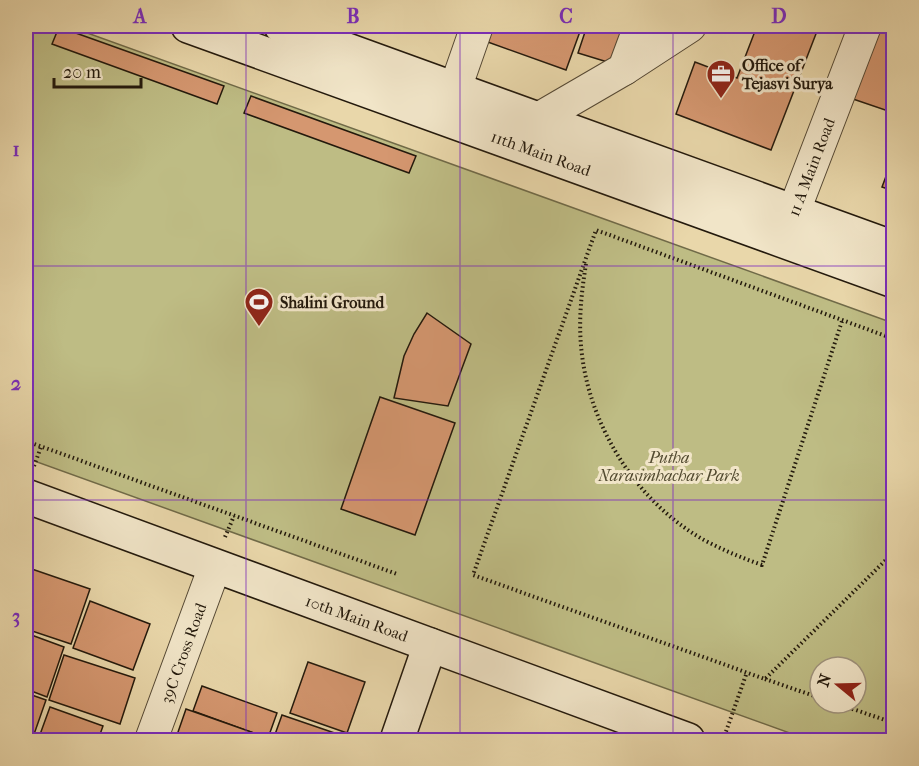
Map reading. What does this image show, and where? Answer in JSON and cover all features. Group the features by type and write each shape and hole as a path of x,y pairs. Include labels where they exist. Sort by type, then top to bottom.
{"main road":[{"name":"11th Main Road","path":"188,26 233,33 788,226 894,248"},
{"name":"11th Main Road","path":"281,26 538,119 788,226 894,281"},
{"name":"10th Main Road","path":"26,496 688,741"},
{"path":"397,741 430,645"}],"street":[{"path":"455,88 477,26"},
{"path":"624,69 640,26"},
{"path":"538,119 624,69 690,26"},
{"name":"11 A Main Road","path":"788,226 866,26"},
{"name":"39C Cross Road","path":"151,741 215,566"}],"path":[{"path":"596,230 894,339"},
{"path":"596,230 586,261 581,292 580,324 582,356 588,387 598,417 612,446 650,497 674,519 702,539 731,554 762,565 842,321"},
{"path":"596,230 473,576 808,694"},
{"path":"26,441 397,574"},
{"path":"765,679 894,552"},
{"path":"723,741 747,672"},
{"path":"868,714 894,723"}],"green space":[{"name":"Putha Narasimhachar Park","path":"26,26 68,26 893,323 893,740 809,740 26,458"}],"building":[{"path":"490,26 582,26 566,70 485,41"},
{"path":"587,26 625,26 614,64 578,53"},
{"path":"757,26 819,26 771,150 676,114 695,62 737,78"},
{"path":"879,26 894,26 894,113 853,99"},
{"path":"59,27 224,86 217,104 52,44"},
{"path":"251,96 416,156 409,173 244,113"},
{"path":"894,155 894,191 882,187"},
{"path":"427,313 471,344 448,406 394,398 404,356"},
{"path":"380,397 455,423 415,535 341,509"},
{"path":"26,567 90,589 71,644 26,629"},
{"path":"90,601 150,624 133,670 73,648"},
{"path":"26,633 64,647 47,697 26,689"},
{"path":"64,655 135,678 120,724 49,700"},
{"path":"308,662 365,682 347,733 290,713"},
{"path":"202,686 277,713 268,738 193,711"},
{"path":"26,693 46,700 32,740 26,740"},
{"path":"50,707 103,726 98,740 38,740"},
{"path":"186,709 268,738 267,740 193,740 177,735"},
{"path":"282,715 355,740 273,740"}],"place":[{"name":"Office of Tejasvi Surya","path":"721,100"},
{"name":"Shalini Ground","path":"259,328"}]}
